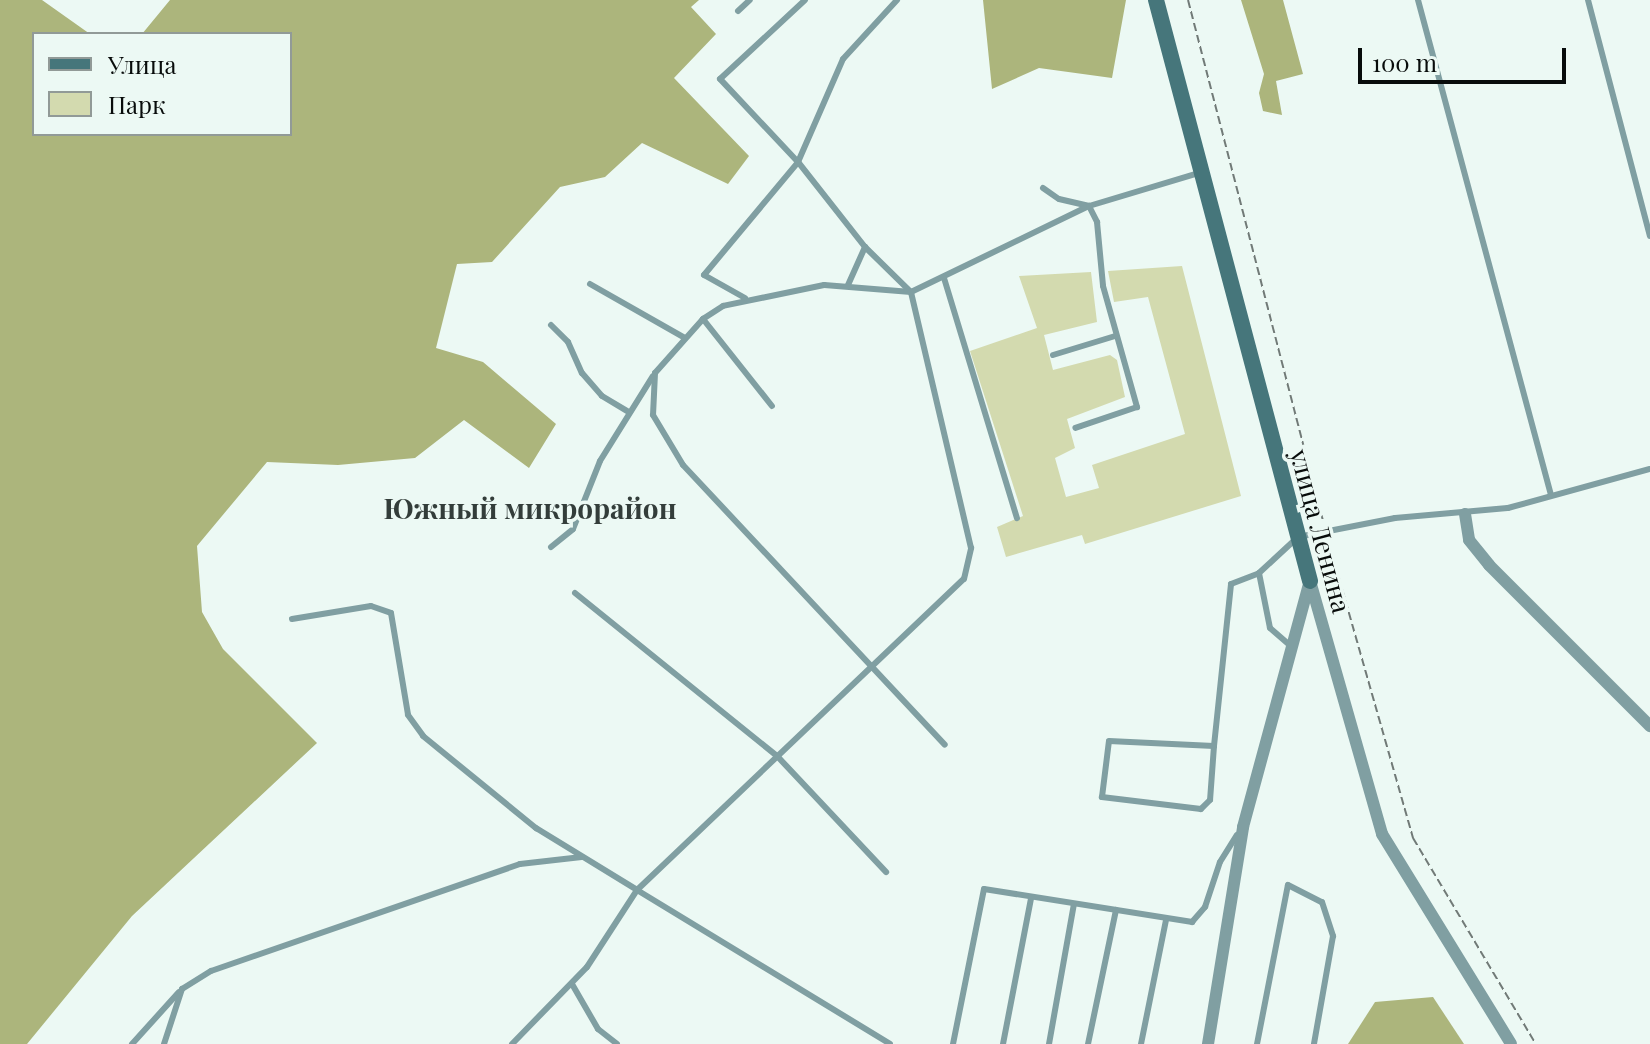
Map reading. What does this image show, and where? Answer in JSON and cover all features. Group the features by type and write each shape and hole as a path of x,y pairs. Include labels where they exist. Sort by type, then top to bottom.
{"street":[{"name":"улица Ленина","path":"1156,0 1298,537 1382,834 1511,1044"},
{"path":"1465,514 1469,540 1489,565 1650,726"},
{"path":"1208,1044 1243,827 1310,581"}],"lane":[{"path":"738,11 750,0"},
{"path":"512,1044 572,984 637,890 964,579 970,564 971,548 911,292 865,247 798,162 720,79 805,0"},
{"path":"745,298 704,275 798,162 843,59 897,0"},
{"path":"1418,0 1551,495"},
{"path":"1588,0 1650,236"},
{"path":"551,547 573,529 591,480 627,411 655,373 703,319 745,298 848,285 911,292 1089,206 1202,172"},
{"path":"1043,188 1059,199 1089,206"},
{"path":"1075,428 1137,407 1103,286 1097,222 1089,206"},
{"path":"848,285 865,247"},
{"path":"944,278 1017,518"},
{"path":"590,284 685,338"},
{"path":"703,319 772,406"},
{"path":"551,325 568,342 582,373 602,396 627,411"},
{"path":"1053,355 1115,336"},
{"path":"655,373 653,415 683,465 945,745"},
{"path":"1214,746 1109,741 1102,797 1201,809 1210,800 1231,584 1259,573 1298,537 1395,518 1465,514 1650,469"},
{"path":"1259,573 1270,628 1292,647"},
{"path":"575,593 778,757 886,872"},
{"path":"292,619 371,606 391,613 408,715 423,736 493,796 582,857 890,1044"},
{"path":"953,1044 984,889 1180,923 1200,916 1220,862 1243,827"},
{"path":"132,1044 182,989 211,971 520,864 582,857"},
{"path":"1257,1044 1288,885 1322,902 1333,936 1314,1044"},
{"path":"1003,1044 1031,898"},
{"path":"1049,1044 1074,904"},
{"path":"1088,1044 1116,910"},
{"path":"1141,1044 1166,920"},
{"path":"572,984 598,1029 617,1044"},
{"path":"164,1044 182,989"}],"green space":[{"path":"0,0 42,0 87,32 32,32 32,136 292,136 292,32 144,32 170,0 699,0 691,7 716,34 674,78 749,156 728,184 642,143 605,177 560,187 492,262 457,264 436,348 483,362 556,424 529,468 464,420 415,458 338,465 267,462 197,546 202,612 223,649 317,743 132,916 27,1044 0,1044"},
{"path":"983,0 1126,0 1112,78 1039,68 992,89"},
{"path":"1241,0 1283,0 1303,74 1276,81 1282,115 1263,111 1259,93 1264,74"},
{"path":"1182,266 1241,496 1085,544 1082,535 1006,557 997,527 1023,516 970,351 1037,328 1019,276 1091,272 1097,322 1044,335 1053,370 1110,355 1117,360 1125,397 1067,419 1075,448 1055,458 1066,497 1099,488 1092,465 1185,434 1148,297 1114,302 1108,271"},
{"path":"1433,997 1464,1044 1348,1044 1375,1002"}],"district":[{"name":"Южный микрорайон","path":"530,508"}]}
